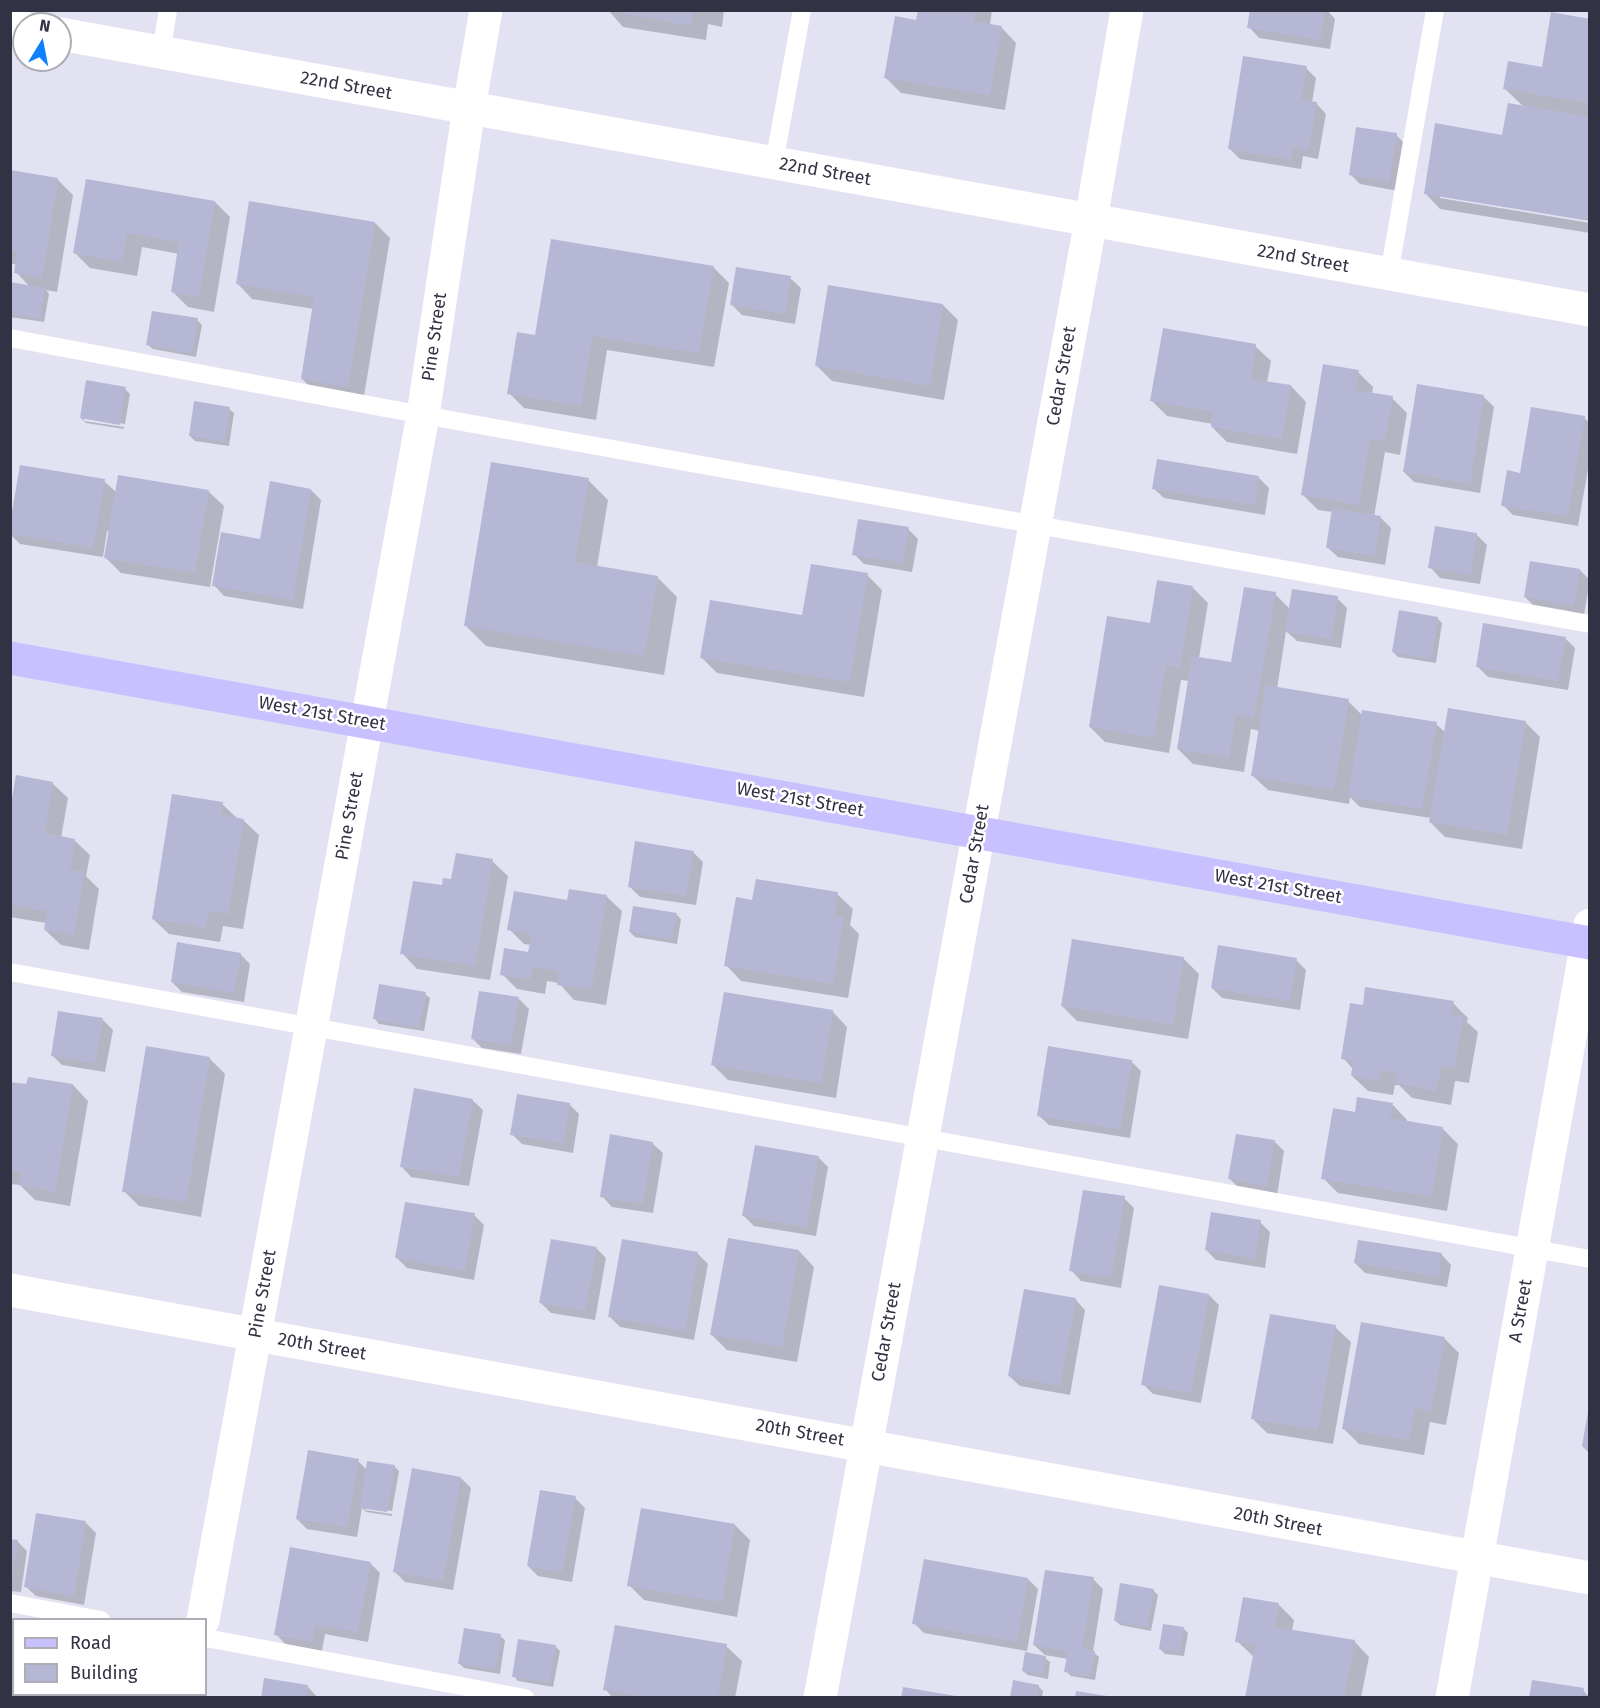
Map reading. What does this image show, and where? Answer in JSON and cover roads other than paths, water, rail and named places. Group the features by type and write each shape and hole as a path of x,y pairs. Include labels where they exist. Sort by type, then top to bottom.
{"street":[{"name":"Pine Street","path":"203,1618 423,415 486,10"},
{"name":"Cedar Street","path":"820,1698 1091,220 1127,10"},
{"name":"22nd Street","path":"72,36 1590,310"},
{"name":"West 21st Street","path":"10,658 979,833 1588,937"},
{"name":"A Street","path":"1452,1698 1588,937"},
{"name":"20th Street","path":"10,1290 1590,1578"}],"lane":[{"path":"160,52 168,10"},
{"path":"774,163 802,10"},
{"path":"1389,274 1436,10"},
{"path":"10,338 423,415 1590,624"},
{"path":"10,972 923,1136 1590,1259"},
{"path":"10,1604 90,1618"},
{"path":"207,1638 525,1698"}]}
